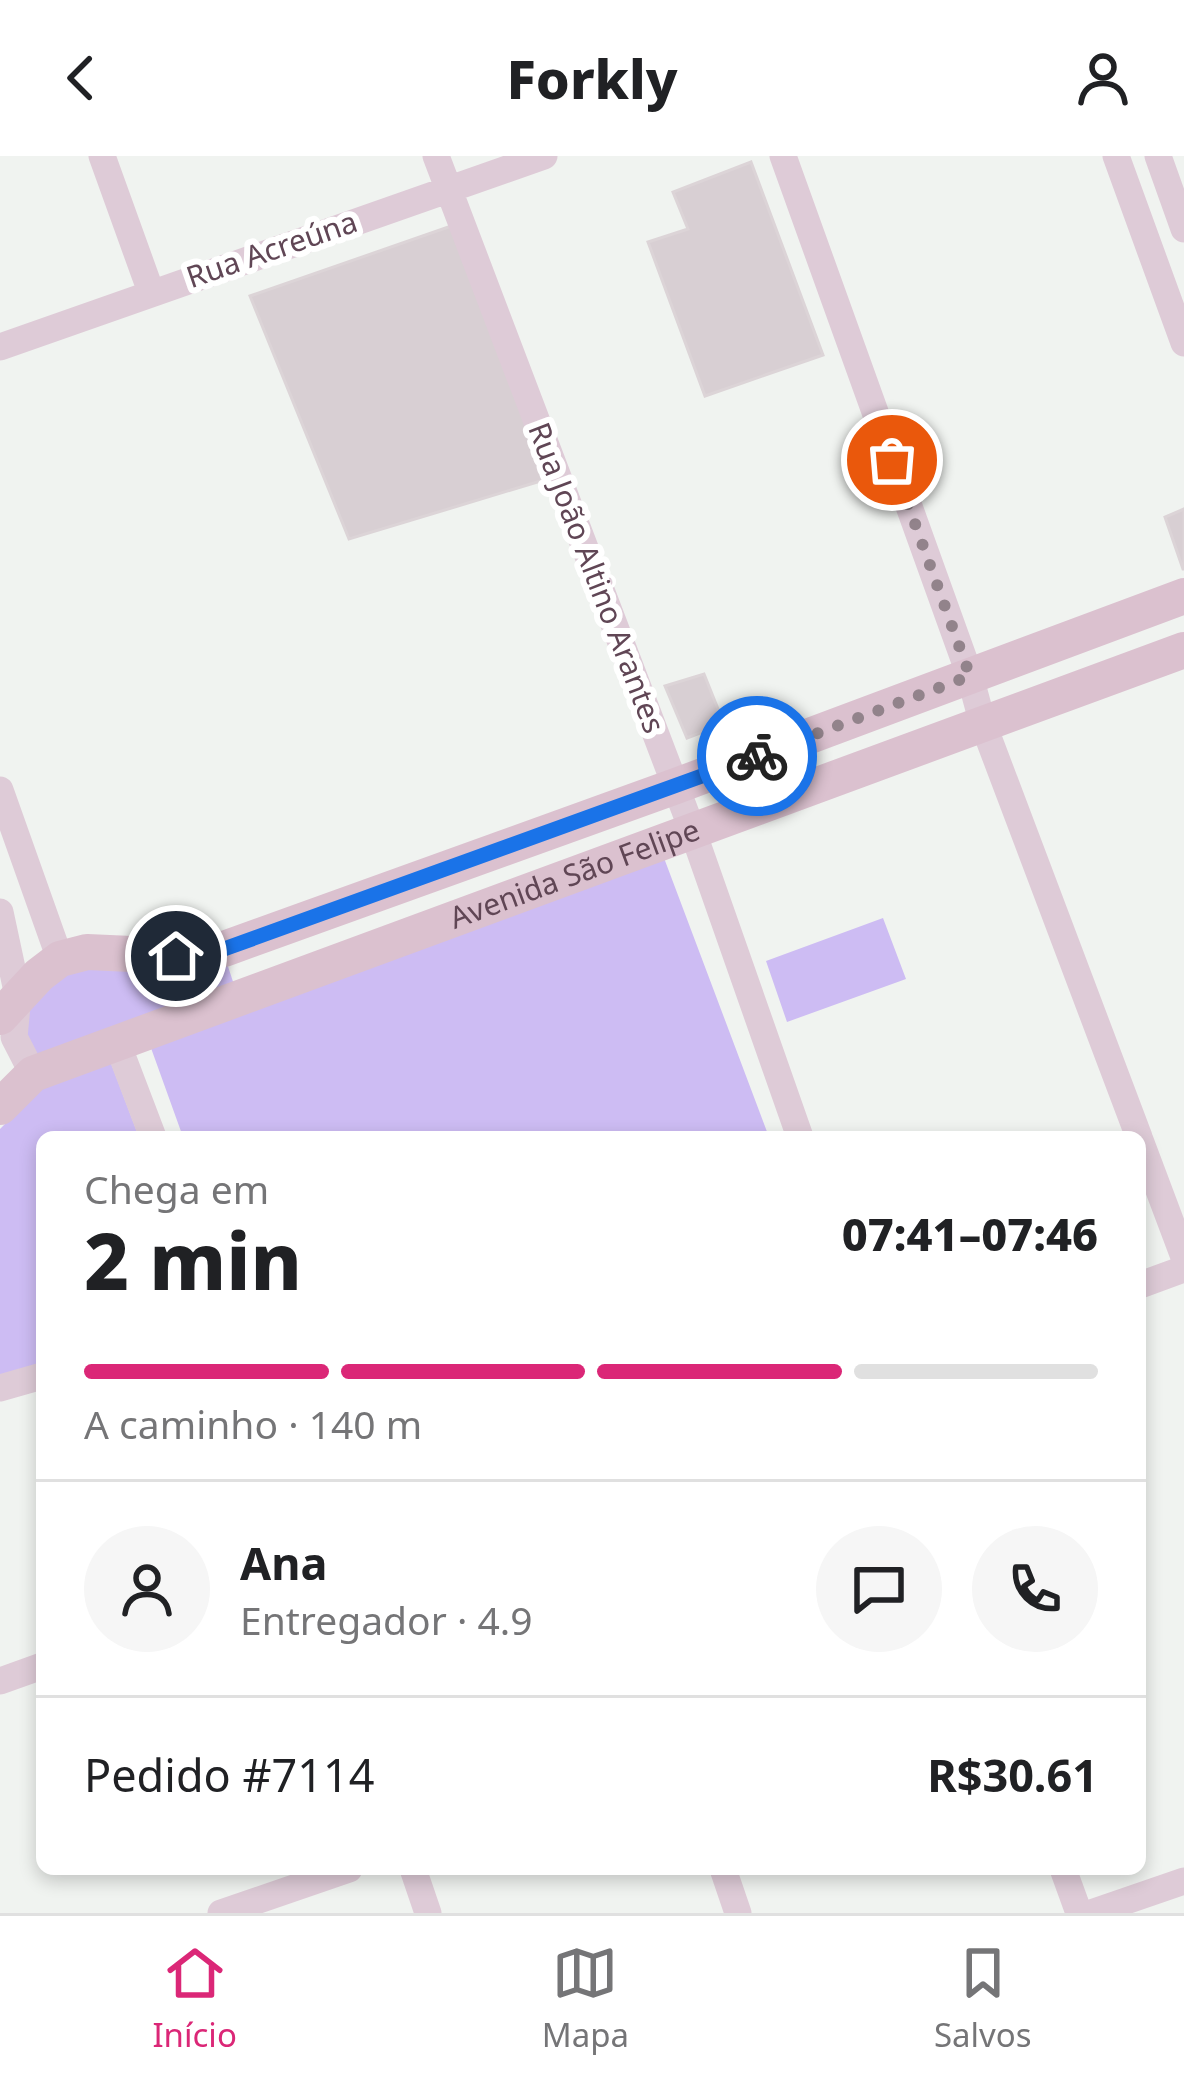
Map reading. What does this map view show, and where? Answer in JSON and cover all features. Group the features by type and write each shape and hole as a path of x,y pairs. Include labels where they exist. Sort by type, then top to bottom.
{"street":[{"path":"102,156 151,292"},
{"name":"Rua João Altino Arantes","path":"436,156 676,786 798,1131"},
{"name":"Rua Acreúna","path":"0,347 544,156"},
{"path":"783,156 970,676 982,722 1136,1131"},
{"path":"1116,156 1184,344"},
{"path":"1158,156 1184,229"},
{"name":"Avenida São Felipe","path":"60,959 87,952 176,956 224,949 1184,596"},
{"name":"Avenida São Felipe","path":"0,1107 33,1074 1184,650"},
{"path":"0,790 60,959 9,1006"},
{"path":"0,912 14,1037 33,1074"},
{"path":"224,949 239,995"},
{"path":"118,1045 151,1131"},
{"path":"1146,1157 1184,1257"},
{"path":"1146,1283 1184,1269"},
{"path":"0,1388 36,1378"},
{"path":"0,1681 36,1668"},
{"path":"221,1913 332,1875"},
{"path":"415,1875 428,1913"},
{"path":"725,1875 738,1913"},
{"path":"1065,1875 1079,1913"},
{"path":"1091,1913 1184,1880"}],"shaded area":[{"path":"664,858 767,1131 181,1131 151,1048"},
{"path":"883,918 906,979 787,1022 766,961"},
{"path":"223,951 237,994 34,1072 19,997 41,976"},
{"path":"111,1063 137,1131 36,1131 36,1367 0,1378 0,1129 40,1089"}],"building":[{"path":"751,162 823,355 705,396 648,242 688,229 673,192"},
{"path":"460,223 554,477 349,539 250,296"},
{"path":"1184,509 1184,569 1183,569 1165,517"},
{"path":"704,674 724,724 687,738 665,686"}],"way so far":[{"path":"757,756 970,676 892,460"}],"route":[{"path":"176,956 224,949 757,756"}]}
